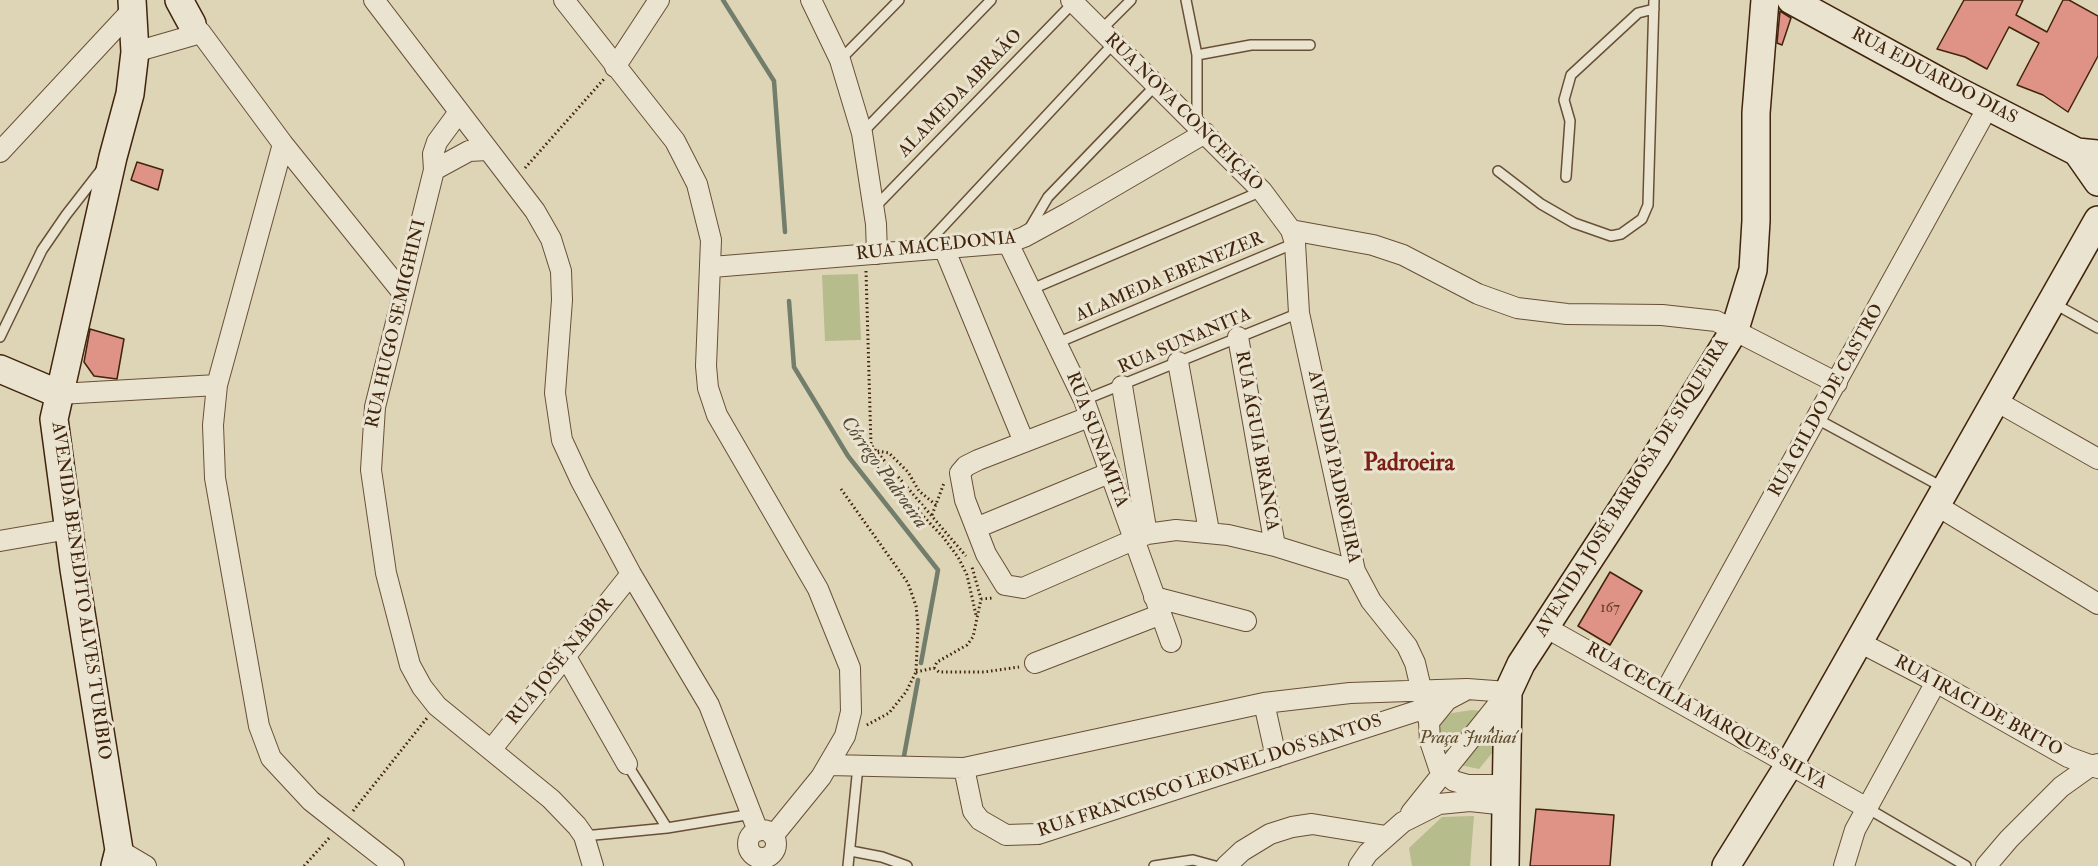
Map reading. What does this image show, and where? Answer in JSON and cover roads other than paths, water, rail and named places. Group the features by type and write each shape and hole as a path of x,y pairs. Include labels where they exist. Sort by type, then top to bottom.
{"main road":[{"path":"179,0 197,28"},
{"name":"AVENIDA JOSÉ BARBOSA DE SIQUEIRA","path":"1505,866 1508,693 1521,664 1656,456 1734,329 1753,270 1756,221 1756,113 1765,0"},
{"name":"RUA EDUARDO DIAS","path":"1791,0 1988,107 2088,153 2098,182"},
{"name":"AVENIDA BENEDITO ALVES TURÍBIO","path":"117,858 54,419 113,157 130,94 135,52 132,5"},
{"path":"1726,866 1789,765 2098,220"},
{"path":"0,369 59,394"}],"street":[{"path":"167,0 197,28 283,144 402,292"},
{"path":"374,0 535,211 551,238 561,271 562,300 555,393 562,440 581,481 631,574 709,705 761,827"},
{"path":"564,0 675,141 697,184 711,240 712,267 706,366 708,388 717,415 818,589 850,668 851,712 845,736 828,765 750,836 748,844 758,862"},
{"path":"615,67 659,0"},
{"name":"RUA NOVA CONCEIÇÃO","path":"1072,1 1262,191 1293,237"},
{"path":"814,2 840,60 862,133 873,208 871,254"},
{"path":"0,152 132,5"},
{"path":"135,52 197,28"},
{"name":"RUA GILDO DE CASTRO","path":"1664,694 1988,107"},
{"name":"RUA HUGO SEMIGHINI","path":"459,112 437,142 433,154 434,170 375,407 371,470 386,573 410,664 422,687 437,706 551,800 584,836 593,866"},
{"name":"RUA MACEDONIA","path":"712,267 1016,240 1201,129"},
{"path":"283,144 217,385 213,425 215,478 260,726 271,758 289,780 340,826 394,866"},
{"path":"434,170 459,154 488,150"},
{"path":"1293,237 1372,245 1392,252 1478,294 1517,308 1567,314 1696,317 1716,321 1837,383"},
{"name":"AVENIDA PADROEIRA","path":"1293,237 1299,313 1355,571 1371,601 1407,646 1415,663 1426,707"},
{"name":"RUA SUNAMITA","path":"1016,240 1032,289 1086,409 1109,473 1140,537 1157,606 1171,642"},
{"path":"944,248 1024,442"},
{"name":"RUA ÁGUIA BRANCA","path":"1238,337 1275,546"},
{"path":"1178,362 1209,531"},
{"path":"59,394 217,385"},
{"path":"1122,386 1140,537"},
{"path":"1996,400 2098,459"},
{"path":"1086,409 1024,442 966,466 960,473 965,500 998,578 1012,588 1023,588 1140,537 1176,530 1209,531 1275,546 1355,571"},
{"path":"976,528 1109,473"},
{"path":"1941,497 2098,604"},
{"path":"0,541 69,529"},
{"name":"RUA JOSÉ NABOR","path":"491,750 631,574"},
{"path":"1035,663 1157,606 1245,621"},
{"name":"RUA CECÍLIA MARQUES SILVA","path":"1545,627 1867,808"},
{"name":"RUA IRACI DE BRITO","path":"1859,642 2095,766"},
{"path":"566,657 627,764"},
{"path":"1844,866 1855,830 1936,682"},
{"path":"1508,693 1467,689 1447,700 1426,707 1430,741 1443,774 1467,785 1508,795"},
{"name":"RUA FRANCISCO LEONEL DOS SANTOS","path":"964,768 973,811 980,819 1006,835 1038,834 1426,707 1467,689"},
{"path":"1381,692 1383,720"},
{"name":"RUA FRANCISCO LEONEL DOS SANTOS","path":"828,765 964,768 1264,703 1381,692 1426,707"},
{"path":"1359,866 1386,836 1403,822 1508,693"},
{"path":"1264,703 1276,757"},
{"path":"1986,866 2009,838 2061,787 2095,766"},
{"path":"1403,822 1439,804 1508,795"},
{"path":"1226,866 1242,850 1270,834 1292,827 1312,824 1386,836"},
{"path":"117,858 146,866"}],"lane":[{"path":"840,60 899,0"},
{"path":"862,133 991,0"},
{"path":"921,249 1107,37 1131,0"},
{"path":"1186,0 1197,56 1201,129"},
{"name":"ALAMEDA ABRAÃO","path":"873,208 1072,1"},
{"path":"1498,171 1541,204 1566,218 1611,236 1621,234 1642,219 1648,205 1654,4"},
{"path":"1566,177 1570,121 1564,100 1571,75 1638,14 1654,4"},
{"path":"1197,56 1251,45 1310,45"},
{"path":"1016,240 1048,197 1156,85"},
{"path":"0,337 42,250 76,200 113,157"},
{"path":"1032,289 1262,191"},
{"name":"ALAMEDA EBENEZER","path":"1057,342 1293,237"},
{"path":"2051,302 2098,328"},
{"name":"RUA SUNANITA","path":"1086,409 1122,386 1299,313"},
{"path":"1817,419 1941,497"},
{"path":"627,764 667,828"},
{"path":"848,866 858,766"},
{"path":"1867,808 1966,866"},
{"path":"584,836 667,828 761,827"},
{"path":"851,851 882,857 907,866"},
{"path":"1154,866 1193,860 1215,866"}],"waterway":[{"name":"Córrego Padroeira","path":"723,0 774,81 785,232"},
{"name":"Córrego Padroeira","path":"789,301 794,367 848,456 938,570 921,663"},
{"name":"Córrego Padroeira","path":"904,756 918,680"}],"district":[{"name":"Padroeira","path":"1409,465"}],"park label":[{"name":"Praça Jundiaí","path":"1468,739"}]}
